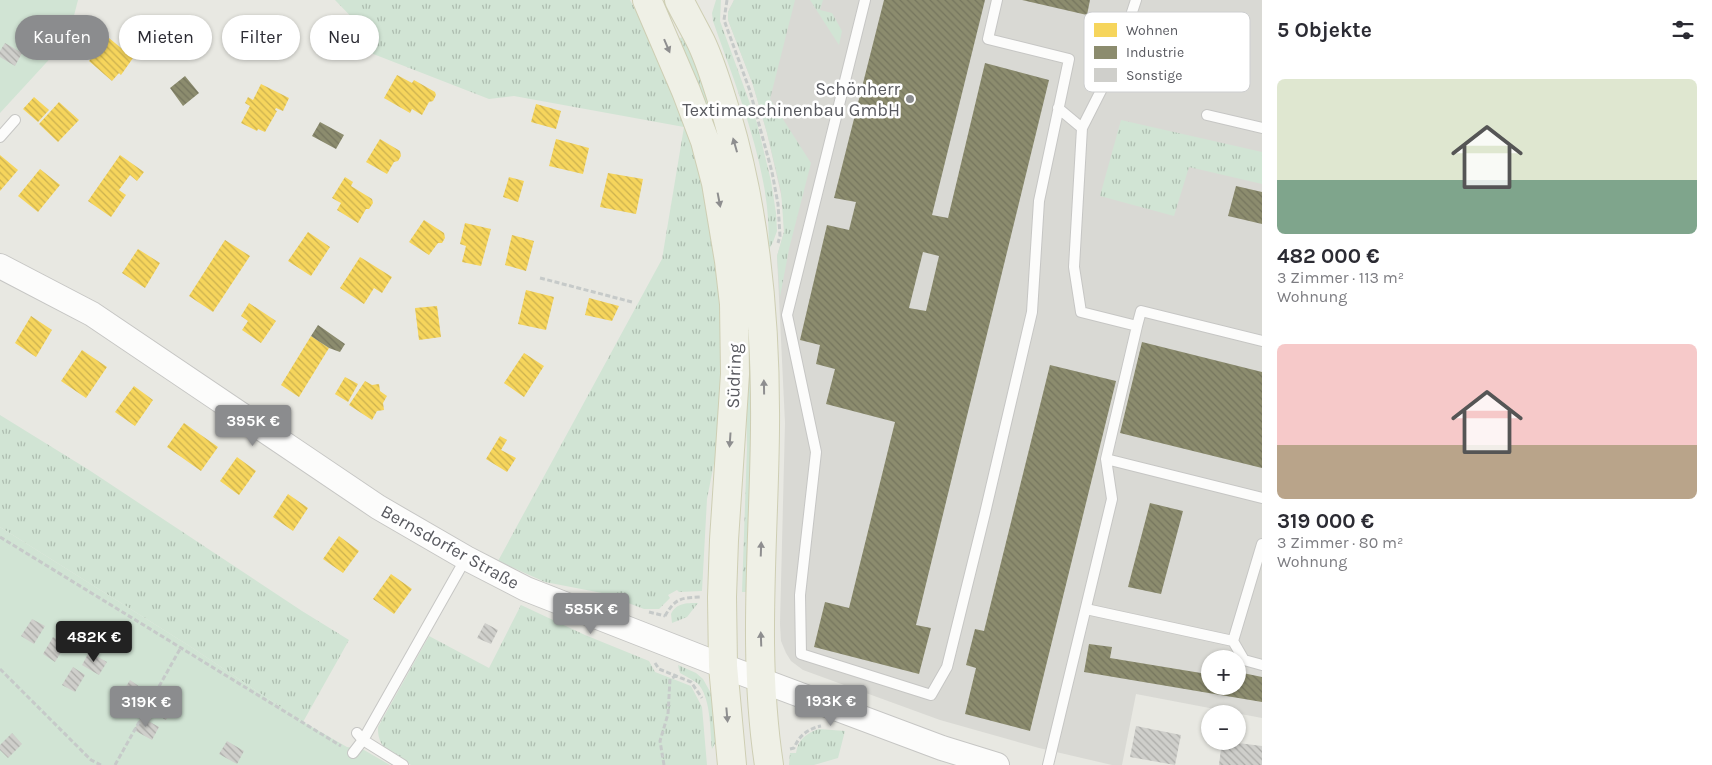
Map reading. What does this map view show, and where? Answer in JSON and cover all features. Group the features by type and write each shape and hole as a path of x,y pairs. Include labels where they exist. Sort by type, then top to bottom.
{"main road":[{"name":"Südring","path":"647,0 705,141 716,183 730,261 734,304 735,374 722,596 723,666 732,765"},
{"name":"Südring","path":"679,0 702,43 736,148 749,201 757,261 762,314 765,429 760,598 762,680 768,758"}],"street":[{"name":"Bernsdorfer Straße","path":"0,266 92,314 378,507 466,558 526,589 723,666 942,748 997,765"}],"lane":[{"path":"865,0 787,315 816,452 800,595 801,654 931,695 947,667 1032,312 1039,201 1069,59 988,39 997,0"},
{"path":"1132,12 1136,0"},
{"path":"1100,92 1082,128 1074,267 1081,312 1137,326"},
{"path":"1058,108 1082,128"},
{"path":"1207,115 1262,128"},
{"path":"0,137 15,120"},
{"path":"1048,765 1112,499 1106,459 1141,311 1262,341"},
{"path":"1106,459 1262,498"},
{"path":"1262,544 1234,641 1244,660 1262,665"},
{"path":"353,753 360,736 466,558"},
{"path":"1086,610 1234,641"},
{"path":"360,736 403,765"}],"path":[{"path":"540,278 632,302"},
{"path":"0,537 180,649 353,753"},
{"path":"115,765 180,649"},
{"path":"0,669 91,760 101,765"},
{"path":"664,765 660,741 668,714 670,678 676,676 691,682 702,697 704,706"},
{"path":"768,758 794,748 798,739 805,732 814,727 825,725"}],"shaded area":[{"path":"734,0 1262,0 1262,718 1246,715 1246,705 1201,706 1136,694 1122,765 1112,765 1039,748 940,720 803,670 791,661 781,641 780,624 785,423 777,256 784,232 783,203 767,133 753,85 728,20 728,12"}],"green space":[{"path":"0,0 78,0 74,15 15,15 15,60 49,60 0,113"},
{"path":"335,0 630,0 651,39 701,167 723,307 721,428 707,499 702,591 679,592 677,590 668,595 670,598 659,609 644,609 602,593 545,582 498,561 662,259 684,127 514,96 489,99 379,56 379,15 349,15"},
{"path":"716,0 721,0 720,21 757,123 771,181 777,231 768,251 768,223 760,164 743,105 713,21 712,13"},
{"path":"734,0 795,0 770,99 811,163 789,249 780,297 777,256 784,232 781,191 753,85 728,20 728,12"},
{"path":"810,0 823,0 820,10 832,13 842,31 839,45"},
{"path":"685,36 713,107 741,219 754,363 749,592 742,592 747,447 745,345 673,41"},
{"path":"1121,120 1262,152 1262,184 1189,167 1174,216 1100,196"},
{"path":"0,415 89,470 349,640 303,722 191,647 0,527"},
{"path":"0,527 191,647 303,722 347,747 364,750 390,765 0,765"},
{"path":"698,603 687,617 672,623 671,614 673,610 686,604"},
{"path":"521,605 585,635 649,661 655,672 691,686 702,707 707,765 411,765 388,751 380,741 378,727 429,636 489,668"},
{"path":"678,665 696,673 703,679 713,697 719,736 712,749 709,714 705,696 697,683 680,673"},
{"path":"819,729 845,731 838,758 814,765 789,765 790,753 796,753 804,737"}],"building: Wohnen":[{"path":"109,38 119,46 119,60 132,60 121,75 119,73 112,81 89,61 109,60"},
{"path":"397,75 412,83 414,80 435,92 436,95 433,101 429,102 422,115 412,109 410,113 384,98"},
{"path":"261,84 289,98 283,111 276,108 275,110 277,111 265,132 258,129 257,131 241,123 250,106 245,103 248,97 253,100"},
{"path":"34,97 49,110 38,122 23,109"},
{"path":"59,102 79,120 58,142 39,124"},
{"path":"536,104 561,111 556,129 531,122"},
{"path":"380,139 400,151 401,156 398,161 394,162 387,174 366,162"},
{"path":"556,139 589,148 583,174 549,166"},
{"path":"0,155 18,170 0,191"},
{"path":"120,155 144,172 137,181 130,175 119,190 126,195 111,217 88,201"},
{"path":"40,169 60,185 38,212 18,196"},
{"path":"608,173 643,179 636,214 600,207"},
{"path":"345,177 353,182 351,186 372,199 373,203 369,209 366,209 358,223 337,210 341,203 332,198"},
{"path":"509,177 524,181 518,202 503,197"},
{"path":"424,220 444,233 445,238 442,243 438,243 429,255 409,242"},
{"path":"465,223 491,229 481,266 462,262 466,246 460,244"},
{"path":"308,232 330,247 311,276 288,261"},
{"path":"512,235 534,241 526,271 505,265"},
{"path":"225,240 250,256 213,312 189,296"},
{"path":"138,249 160,263 145,288 122,273"},
{"path":"360,257 392,277 382,293 374,288 364,304 340,288"},
{"path":"526,290 554,297 546,330 518,324"},
{"path":"589,298 619,306 612,321 585,315"},
{"path":"249,303 276,321 261,343 242,330 248,321 241,316"},
{"path":"437,306 441,337 419,340 415,308"},
{"path":"31,316 52,330 36,357 15,343"},
{"path":"311,336 329,348 299,397 281,385"},
{"path":"82,350 107,367 86,398 61,381"},
{"path":"524,353 544,366 524,397 504,383"},
{"path":"345,377 358,384 348,402 335,394"},
{"path":"365,381 372,385 379,384 380,391 387,396 383,403 384,410 377,411 372,420 349,405"},
{"path":"134,386 153,400 135,426 115,412"},
{"path":"184,423 218,447 201,471 167,447"},
{"path":"500,436 507,440 501,450 516,458 507,472 486,459"},
{"path":"237,457 256,471 239,495 220,481"},
{"path":"288,494 308,508 293,531 273,517"},
{"path":"339,536 359,551 343,573 323,559"},
{"path":"391,574 412,589 394,614 373,599"}],"building: Industrie":[{"path":"884,0 985,0 932,215 948,218 985,63 1049,80 916,625 931,628 919,674 814,647 825,602 849,608 895,422 826,404 835,369 816,364 820,345 800,340 827,225 849,230 856,202 834,198","holes":["923,252 939,256 926,311 909,308"]},
{"path":"1022,0 1090,0 1088,12 1084,12 1084,14"},
{"path":"185,76 199,93 183,106 170,88"},
{"path":"320,122 344,135 336,149 312,136"},
{"path":"1236,186 1262,192 1262,224 1228,216"},
{"path":"318,325 345,344 340,352 329,348 311,336"},
{"path":"1142,342 1262,372 1262,468 1120,433"},
{"path":"1050,365 1116,381 1030,731 965,714 976,668 966,665 975,629 984,631"},
{"path":"1150,503 1183,511 1161,594 1128,587"},
{"path":"1089,644 1112,647 1110,658 1201,673 1201,692 1084,672"},
{"path":"1246,674 1262,677 1262,702 1220,695 1246,695"}],"building: Sonstige":[{"path":"5,43 15,49 15,60 18,60 15,66 0,57 0,51"},
{"path":"32,619 45,626 34,644 21,636"},
{"path":"485,623 498,630 491,644 477,638"},
{"path":"53,637 66,644 55,662 43,654"},
{"path":"89,652 107,662 99,675 82,665"},
{"path":"73,667 85,675 75,692 62,685"},
{"path":"130,680 147,692 139,704 122,693"},
{"path":"155,697 173,707 166,720 147,709"},
{"path":"141,717 159,727 152,740 134,730"},
{"path":"1136,726 1181,735 1175,765 1130,757"},
{"path":"12,733 22,744 8,758 0,750 0,745"},
{"path":"227,741 244,751 237,764 219,754"},
{"path":"1246,744 1262,746 1262,765 1219,765 1221,750 1246,750"}],"place":[{"name":"Schönherr Textimaschinenbau GmbH","path":"910,99"}]}
